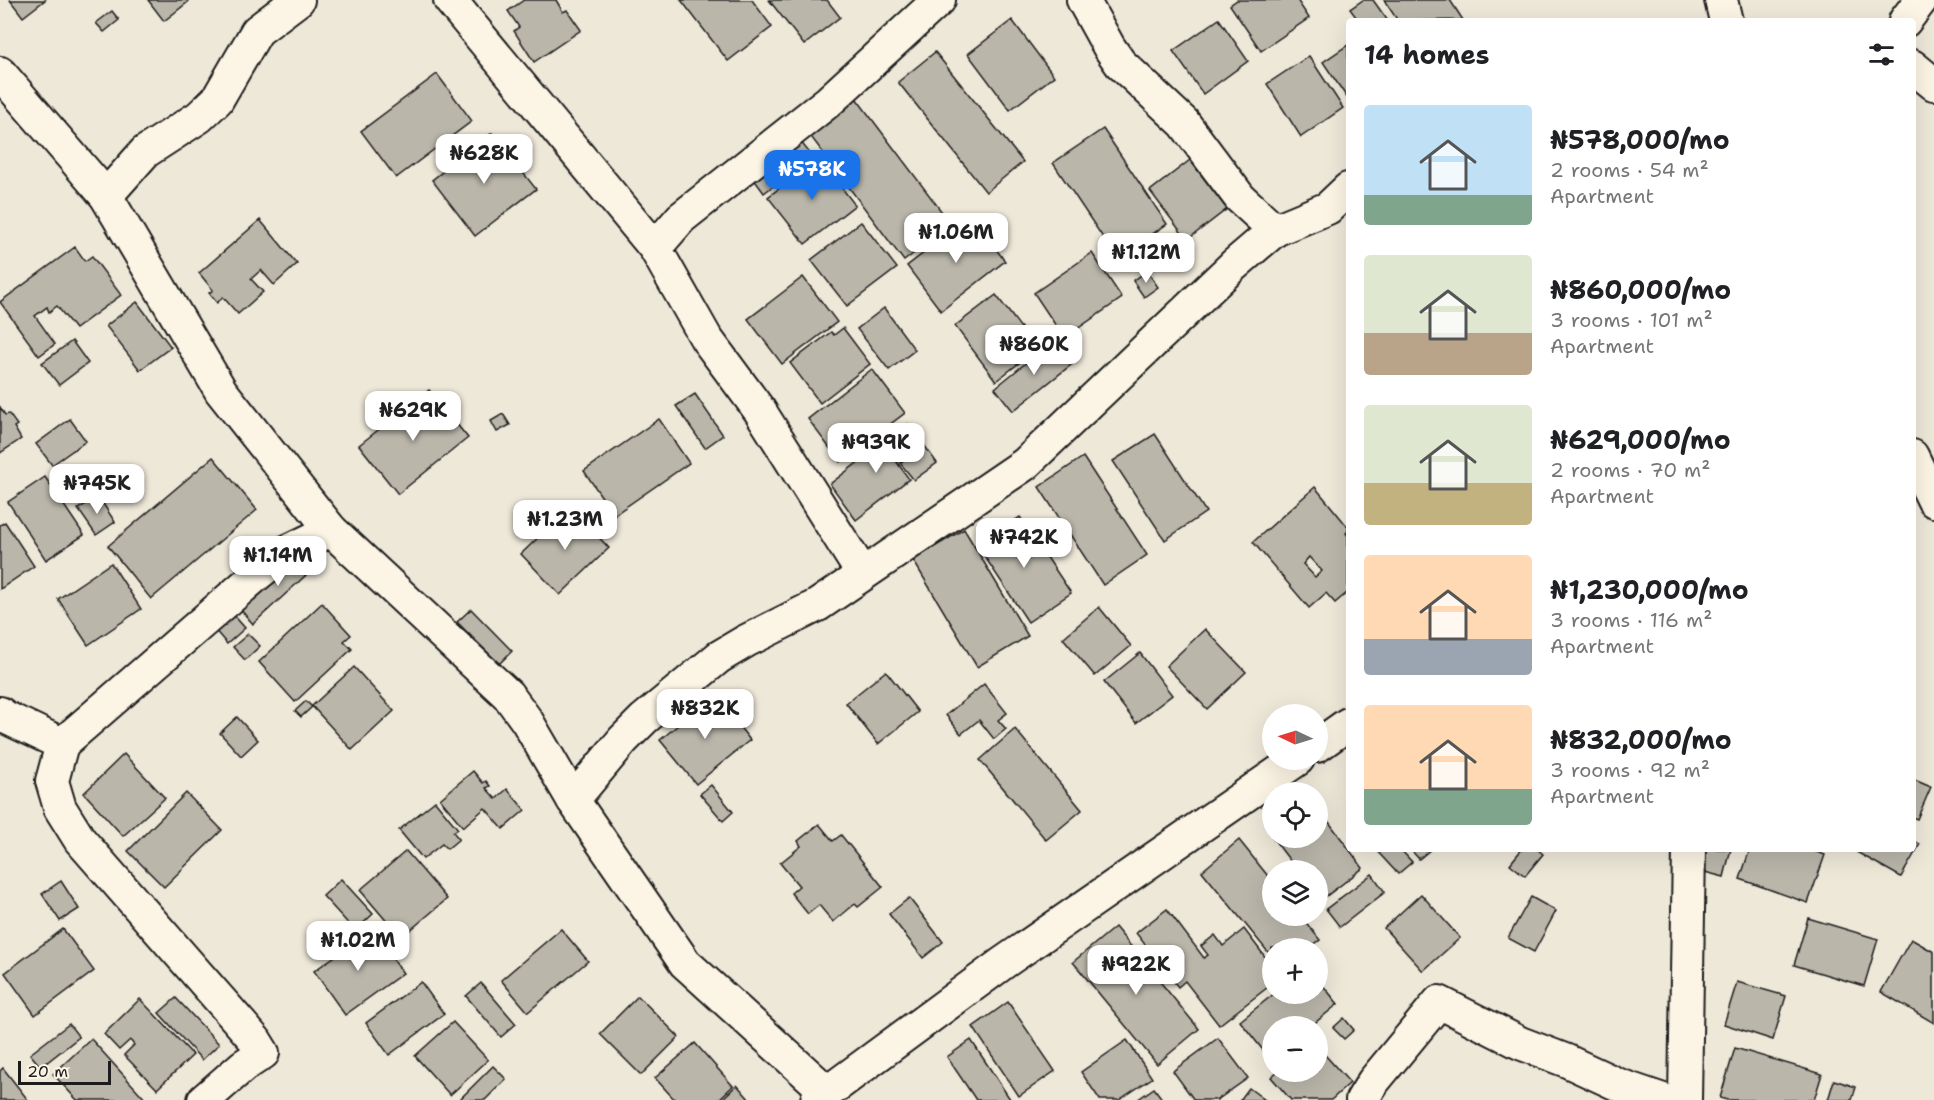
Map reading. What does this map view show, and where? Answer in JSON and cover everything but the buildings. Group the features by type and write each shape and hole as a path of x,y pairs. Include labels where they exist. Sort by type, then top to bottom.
{"street":[{"path":"106,196 146,152 199,117 217,100 257,32 298,0"},
{"path":"450,0 474,15 656,248 706,338 760,411 862,573"},
{"path":"656,248 681,218 829,101 939,0"},
{"path":"1083,0 1120,63 1184,123 1239,198 1275,230"},
{"path":"1721,0 1725,18"},
{"path":"1907,18 1921,0"},
{"path":"1916,69 1934,84"},
{"path":"0,73 106,196 222,391 331,530 508,695 527,721 573,800 685,963 822,1096 1013,956 1282,770"},
{"path":"573,800 622,740 719,657 818,605 1025,464 1234,265 1275,230 1328,208 1346,191"},
{"path":"1916,464 1934,501"},
{"path":"204,1100 243,1066 263,1053 255,1040 75,832 60,808 52,781 62,744 284,553 331,530"},
{"path":"0,713 62,744"},
{"path":"1328,738 1346,725"},
{"path":"1685,1100 1689,852"},
{"path":"1362,1100 1387,1064 1439,1002 1520,1043 1567,1060 1618,1085 1663,1100"}]}
